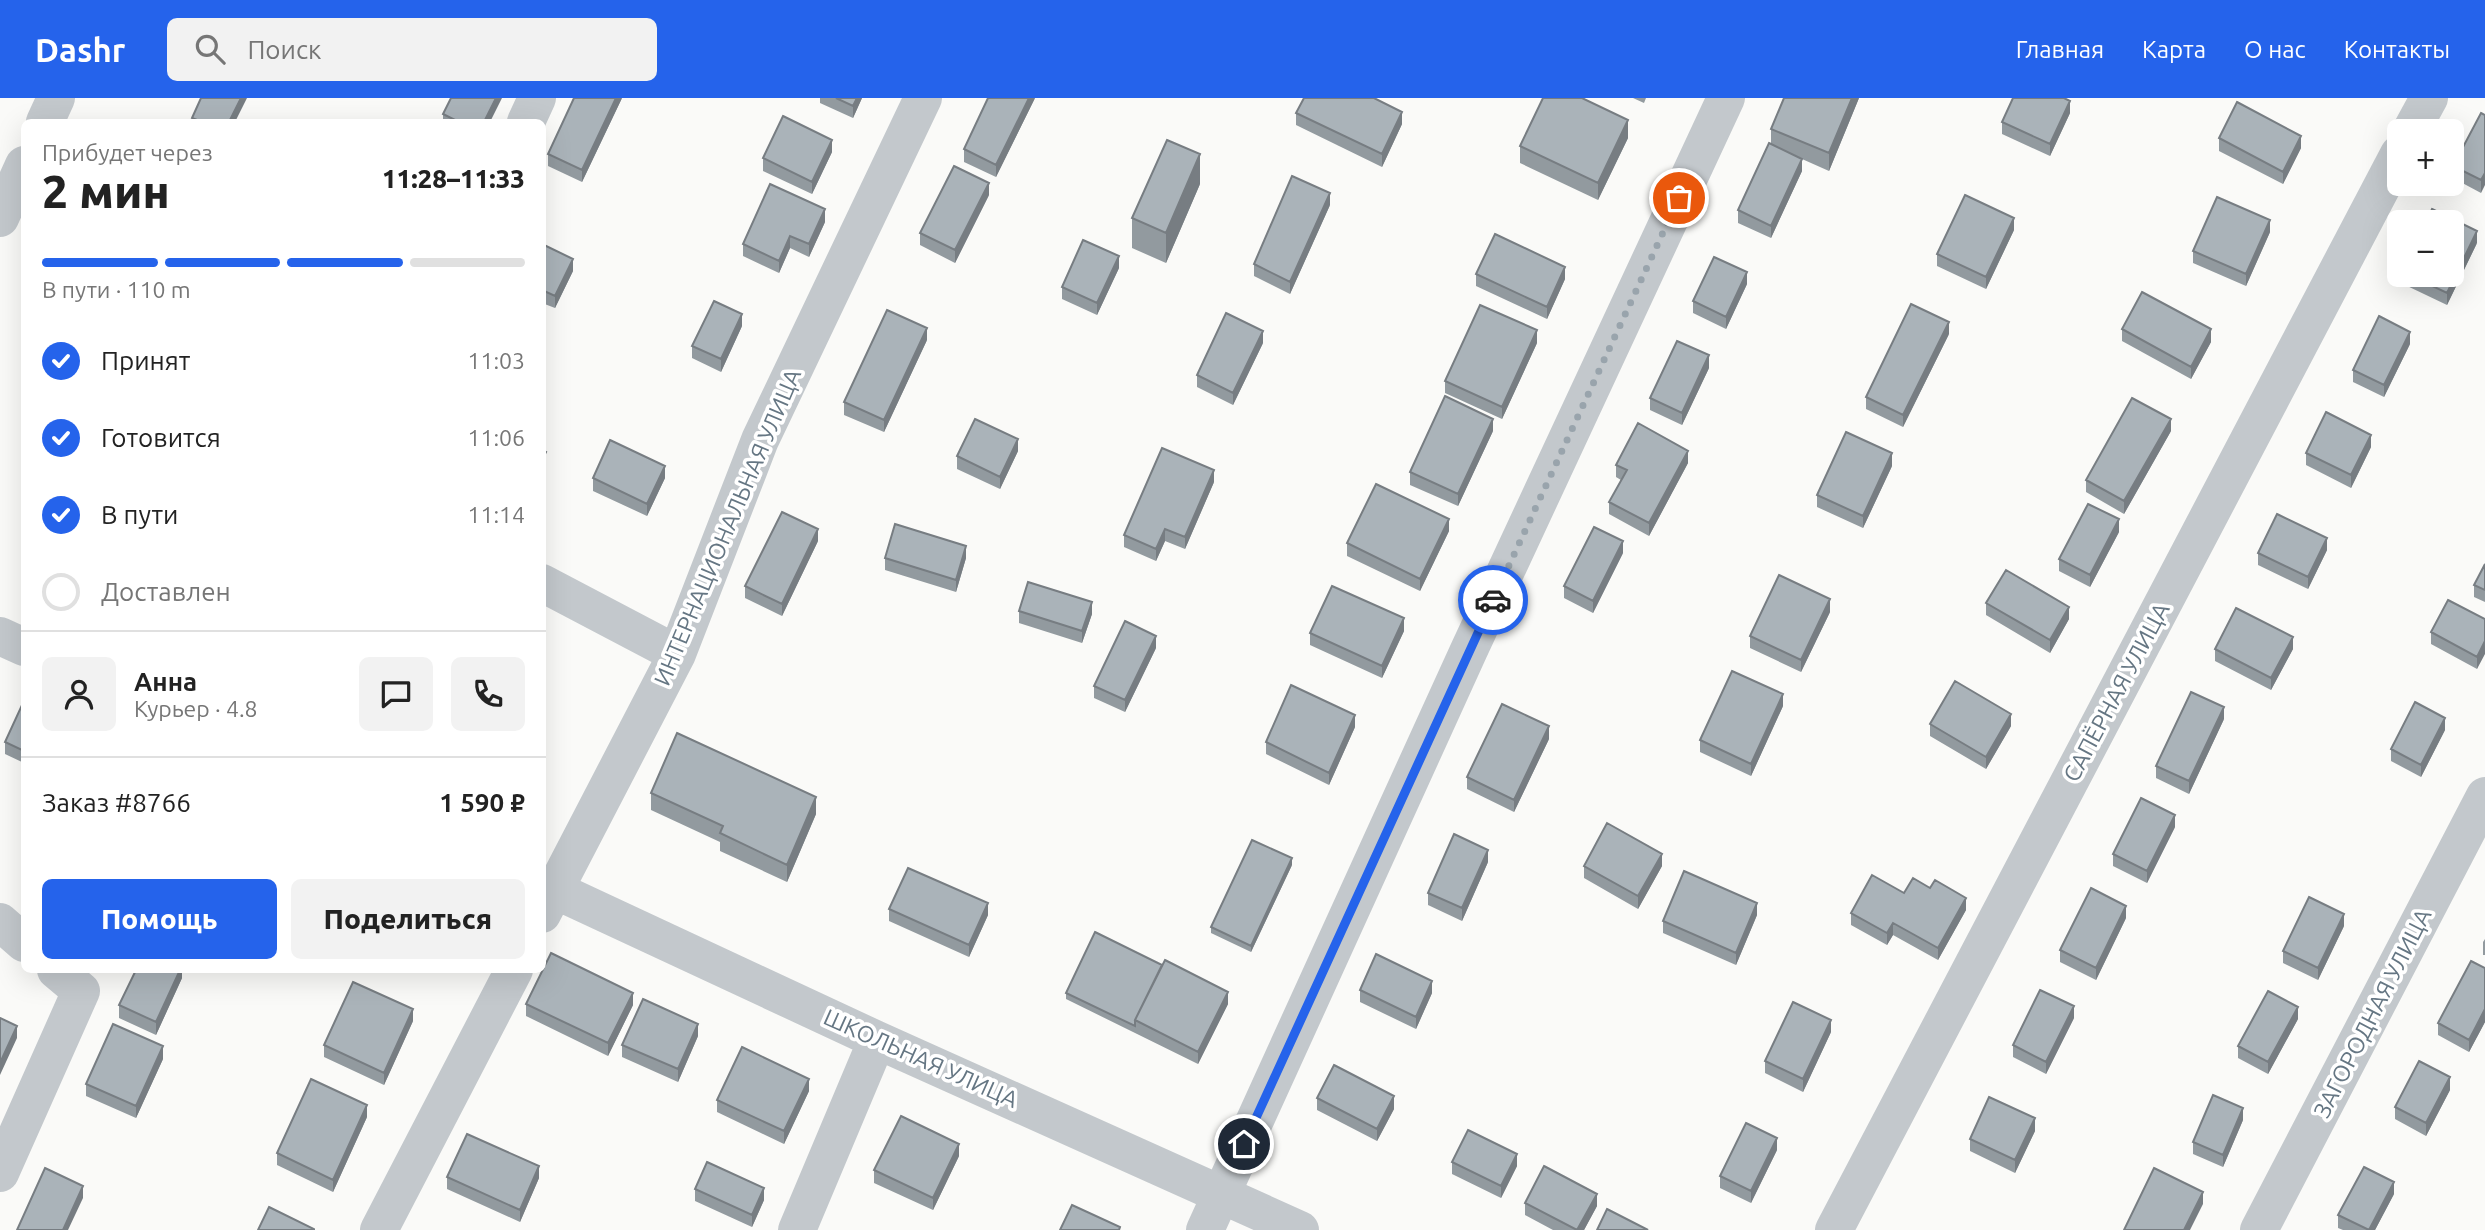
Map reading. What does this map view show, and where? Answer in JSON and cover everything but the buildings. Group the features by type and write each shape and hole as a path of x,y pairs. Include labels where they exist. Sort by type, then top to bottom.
{"street":[{"path":"46,119 56,98"},
{"path":"527,119 537,98"},
{"name":"ИНТЕРНАЦИОНАЛЬНАЯ УЛИЦА","path":"547,896 677,654 760,440 923,98"},
{"path":"1205,1230 1469,650 1726,98"},
{"path":"2418,119 2429,98"},
{"path":"0,218 21,172"},
{"name":"САПЁРНАЯ УЛИЦА","path":"1834,1230 2387,177"},
{"path":"546,585 677,654"},
{"path":"0,636 21,646"},
{"name":"ЗАГОРОДНАЯ УЛИЦА","path":"2259,1230 2485,796"},
{"name":"ШКОЛЬНАЯ УЛИЦА","path":"547,896 1222,1193 1300,1230"},
{"path":"0,922 21,940"},
{"path":"0,1173 81,991 60,973"},
{"path":"379,1230 512,973"},
{"path":"797,1230 877,1040"}],"way so far":[{"path":"1493,600 1679,198"}],"route":[{"path":"1244,1144 1493,600"}]}
